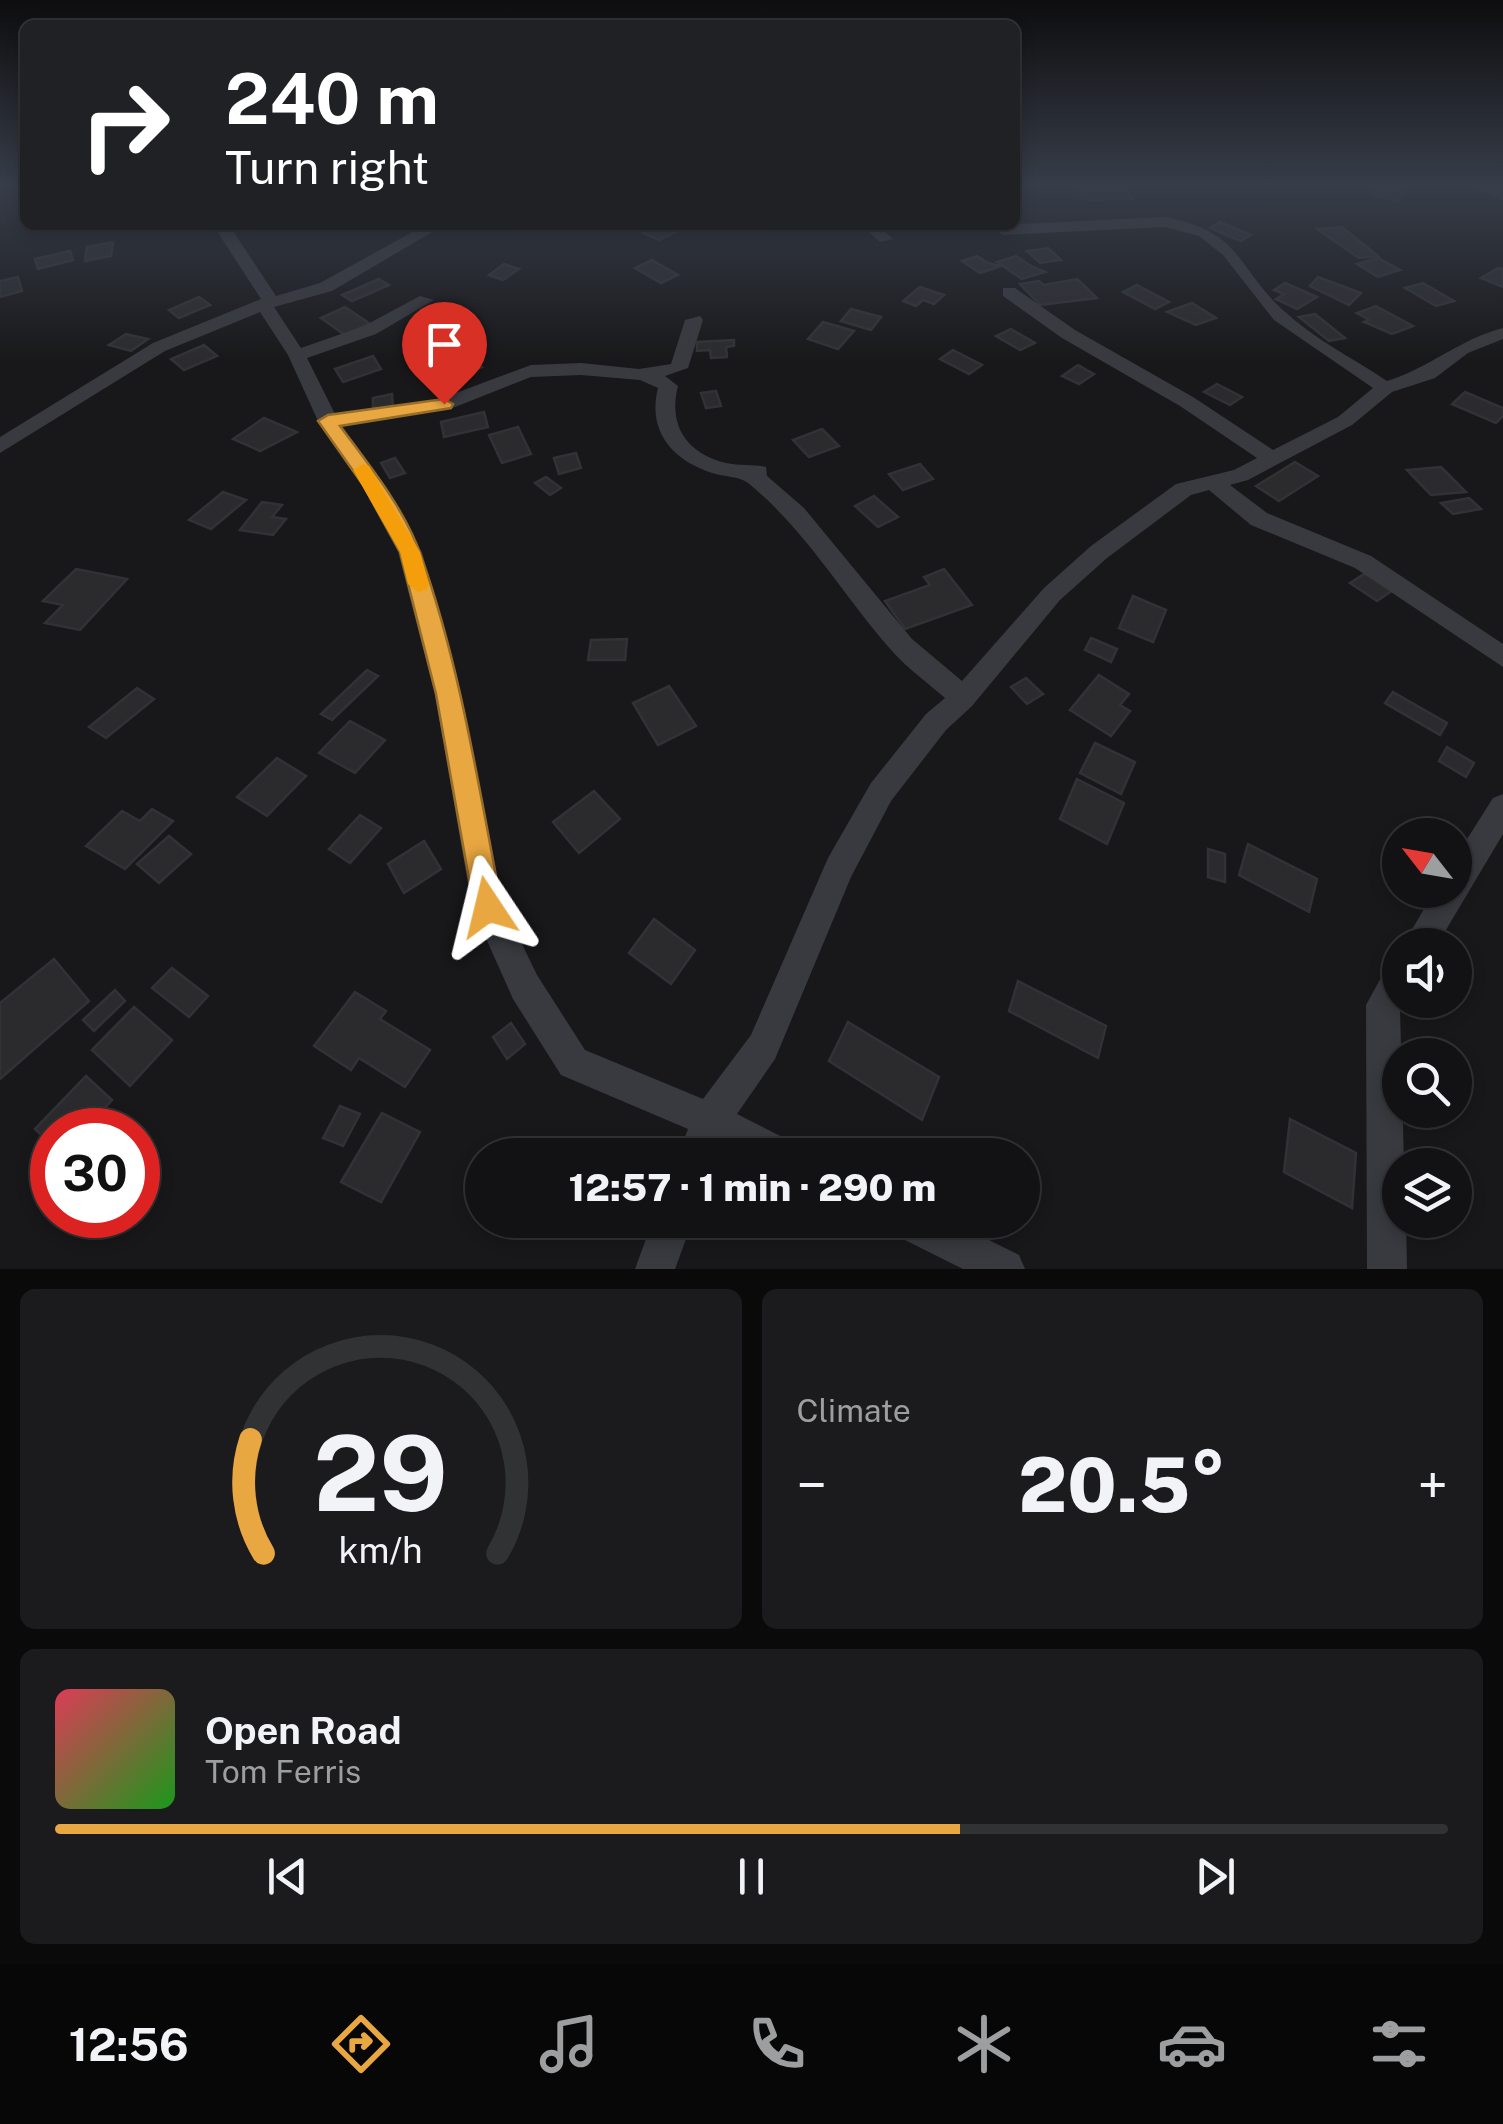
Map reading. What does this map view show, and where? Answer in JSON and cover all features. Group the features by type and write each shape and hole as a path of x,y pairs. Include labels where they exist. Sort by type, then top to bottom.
{"street":[{"path":"232,244 297,355 328,421 371,482 410,552 448,694 488,907 526,988 573,1063 745,1138"},
{"path":"0,446 158,347 267,303 326,288 402,244"},
{"path":"1222,244 1271,308 1385,388"},
{"path":"1009,292 1059,330 1178,396 1236,439 1272,458"},
{"path":"297,355 370,330 426,300"},
{"path":"328,421 386,416 444,404 531,371 642,374 679,368 694,320"},
{"path":"703,1138 710,1120 762,1046 838,868 881,792 936,722 963,698 1052,594 1099,552 1184,489 1241,475 1345,421 1385,388 1428,374 1462,350 1503,333"},
{"path":"642,374 663,380 668,386 660,415 673,442 703,463 723,470 759,472 754,476 796,513 903,646 963,698"},
{"path":"1213,482 1259,519 1378,571 1409,589 1457,628 1503,657"},
{"path":"1472,858 1503,806"},
{"path":"1383,1018 1387,1269"},
{"path":"655,1269 666,1238"},
{"path":"943,1238 1004,1269"}],"building":[{"path":"113,244 111,256 85,261 87,247"},
{"path":"1339,244 1363,244 1378,256 1359,258"},
{"path":"1048,248 1061,260 1040,263 1027,251"},
{"path":"70,251 73,260 38,269 35,259"},
{"path":"977,256 1001,266 980,273 962,261"},
{"path":"1016,256 1045,272 1022,279 997,262"},
{"path":"1378,258 1400,270 1378,277 1357,264"},
{"path":"652,260 678,275 661,283 635,268"},
{"path":"504,264 519,269 503,280 489,275"},
{"path":"1503,269 1503,287 1481,278"},
{"path":"18,277 22,291 0,297 0,281"},
{"path":"1318,277 1361,293 1349,305 1310,286"},
{"path":"379,279 389,285 352,301 342,295"},
{"path":"1077,279 1097,298 1040,305 1020,284 1039,281 1044,285"},
{"path":"1285,283 1317,297 1297,309 1276,299 1284,294 1274,290"},
{"path":"1423,283 1454,301 1436,306 1405,288"},
{"path":"1137,285 1169,302 1155,309 1123,292"},
{"path":"920,287 944,295 934,304 923,300 916,306 903,301"},
{"path":"199,297 210,305 179,318 169,310"},
{"path":"1192,303 1216,318 1196,325 1167,312"},
{"path":"1376,306 1413,326 1392,334 1364,322 1369,320 1357,313"},
{"path":"345,307 369,323 345,335 321,318"},
{"path":"851,309 881,317 871,330 841,321"},
{"path":"1315,314 1345,338 1329,341 1299,317"},
{"path":"823,322 854,331 838,349 808,339"},
{"path":"1011,329 1035,343 1020,350 996,336"},
{"path":"126,334 148,339 131,351 109,345"},
{"path":"734,340 734,346 726,347 727,357 711,358 710,350 697,351 697,342"},
{"path":"204,345 217,356 184,370 171,359"},
{"path":"459,346 482,367 457,377 435,356"},
{"path":"953,350 982,365 969,374 940,359"},
{"path":"373,356 381,369 343,382 335,369"},
{"path":"1078,365 1094,374 1079,384 1062,376"},
{"path":"1217,384 1242,397 1230,405 1204,392"},
{"path":"716,391 721,406 706,408 701,393"},
{"path":"1465,392 1503,408 1503,416 1496,423 1452,404"},
{"path":"392,394 393,408 373,411 373,398"},
{"path":"484,412 488,427 444,437 441,422"},
{"path":"264,418 297,432 260,451 233,439"},
{"path":"518,427 531,454 502,463 489,435"},
{"path":"822,429 839,446 809,457 793,440"},
{"path":"576,453 581,468 559,474 554,458"},
{"path":"395,458 405,473 390,478 381,463"},
{"path":"1295,462 1318,476 1279,501 1256,486"},
{"path":"920,464 933,479 903,490 889,474"},
{"path":"1441,467 1466,492 1431,495 1407,470"},
{"path":"546,477 561,488 550,495 535,483"},
{"path":"223,492 246,500 211,529 189,520"},
{"path":"874,496 898,517 878,527 855,506"},
{"path":"1469,498 1481,509 1453,514 1441,503"},
{"path":"262,502 282,505 272,517 286,519 273,535 240,530"},
{"path":"76,569 127,579 80,630 45,623 63,605 43,601"},
{"path":"944,569 972,605 905,629 885,601 930,585 924,577"},
{"path":"1367,572 1393,590 1377,601 1350,583"},
{"path":"1133,596 1166,610 1153,642 1119,628"},
{"path":"1091,638 1117,649 1111,662 1085,650"},
{"path":"627,639 625,660 588,660 591,640"},
{"path":"367,670 378,676 332,720 321,714"},
{"path":"1099,675 1129,694 1120,705 1130,711 1111,736 1070,710"},
{"path":"1026,678 1043,694 1027,704 1011,687"},
{"path":"669,686 696,726 658,745 633,703"},
{"path":"137,688 154,699 106,738 89,727"},
{"path":"1393,692 1447,723 1440,735 1385,703"},
{"path":"350,721 385,740 355,773 319,753"},
{"path":"1095,743 1135,762 1121,794 1080,773"},
{"path":"1447,747 1474,763 1466,777 1439,761"},
{"path":"277,758 306,776 267,816 237,797"},
{"path":"1077,779 1124,803 1107,844 1060,819"},
{"path":"594,791 620,819 579,853 553,822"},
{"path":"152,809 173,821 125,869 86,846 122,811 140,821"},
{"path":"360,815 381,828 350,863 329,849"},
{"path":"169,836 191,854 159,883 137,864"},
{"path":"424,841 441,869 404,893 388,864"},
{"path":"1248,844 1317,879 1309,912 1239,875"},
{"path":"1208,849 1225,854 1225,882 1208,877"},
{"path":"654,919 695,950 671,984 629,953"},
{"path":"54,959 89,1001 0,1079 0,1003"},
{"path":"172,968 208,996 189,1017 152,988"},
{"path":"1018,981 1106,1026 1098,1058 1009,1011"},
{"path":"115,990 125,1001 94,1031 83,1020"},
{"path":"355,992 386,1011 380,1019 430,1050 405,1087 359,1058 351,1070 314,1046"},
{"path":"134,1007 172,1040 130,1086 92,1050"},
{"path":"848,1022 939,1077 922,1120 829,1061"},
{"path":"511,1023 525,1044 507,1059 493,1037"},
{"path":"86,1076 112,1100 105,1108 55,1108"},
{"path":"340,1106 360,1114 343,1146 323,1138"},
{"path":"382,1113 420,1132 381,1202 341,1182"},
{"path":"1290,1119 1356,1153 1352,1208 1284,1172"}],"slow traffic":[{"path":"363,470 410,552 418,584"}],"route":[{"path":"444,404 386,416 328,421 371,482 410,552 448,694 488,907"}]}
